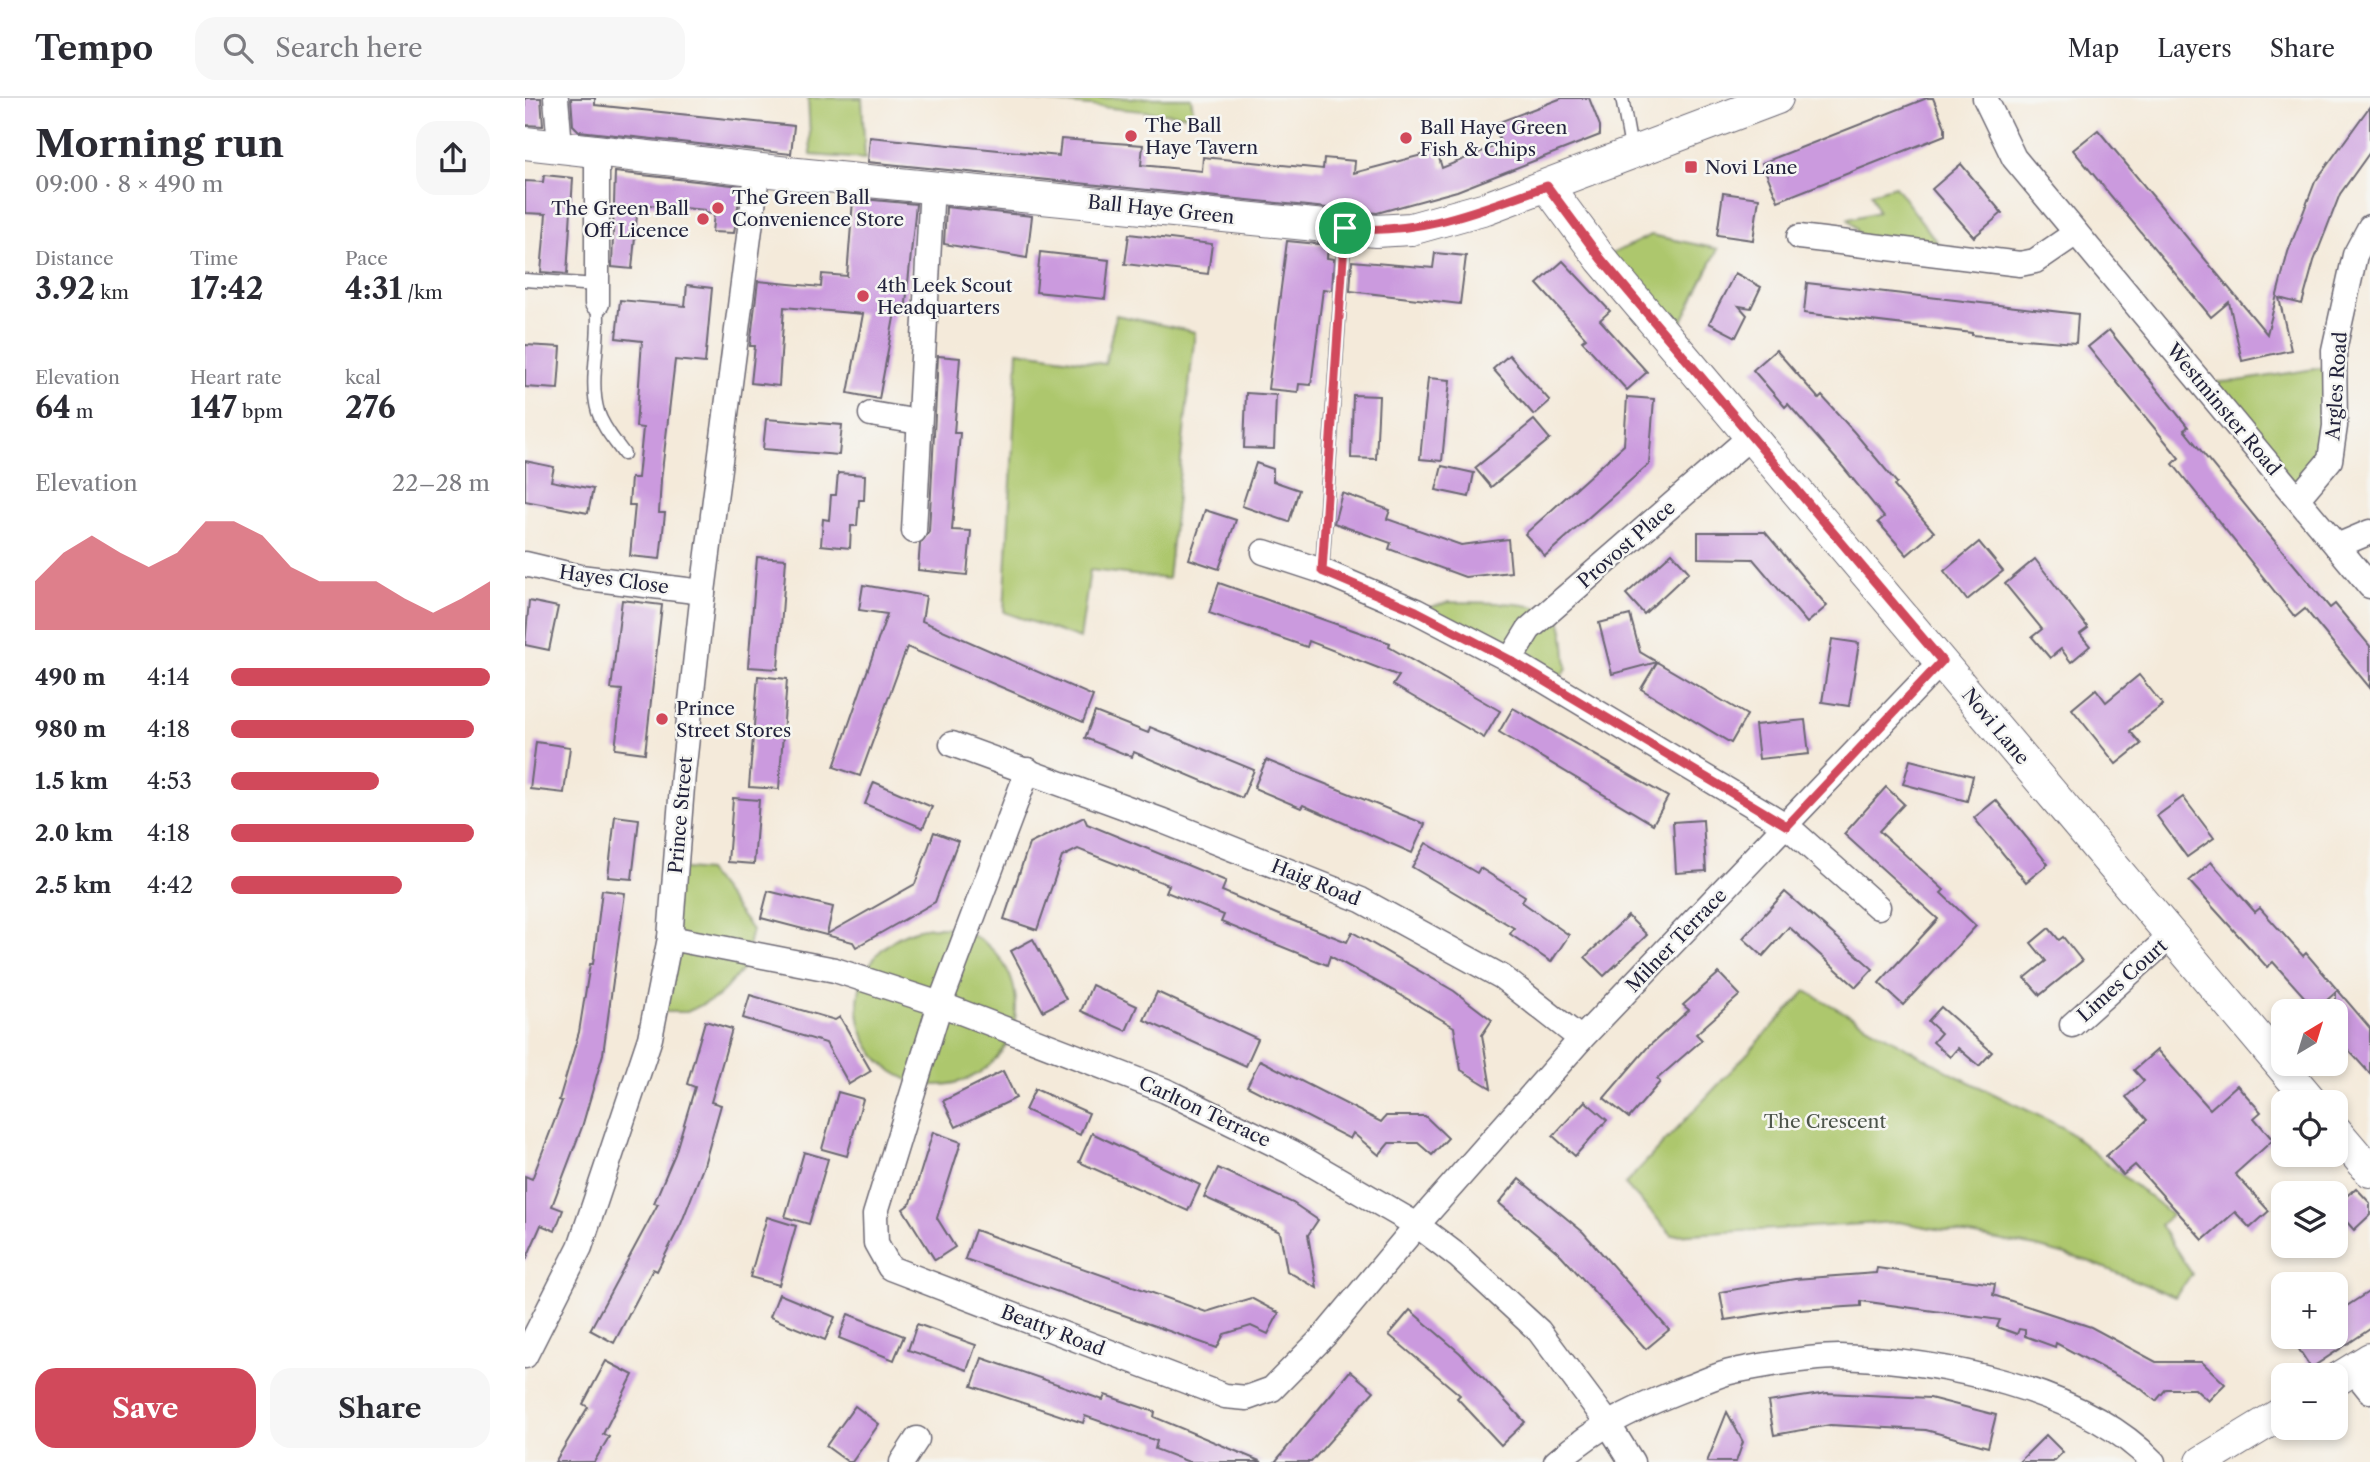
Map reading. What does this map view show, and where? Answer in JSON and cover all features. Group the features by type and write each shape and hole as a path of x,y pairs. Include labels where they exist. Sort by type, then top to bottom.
{"street":[{"path":"556,98 560,146"},
{"name":"Ball Haye Green","path":"525,143 758,167 797,174 932,185 1376,231 1411,229 1486,208 1777,98"},
{"name":"Westminster Road","path":"1985,98 2014,159 2370,586"},
{"path":"597,149 597,294"},
{"name":"Prince Street","path":"527,1347 580,1247 650,1038 670,938 683,774 703,592 758,167"},
{"path":"914,531 932,185"},
{"name":"Novi Lane","path":"1547,186 1601,259 2302,1090"},
{"name":"Argles Road","path":"2298,498 2330,460 2335,426 2334,350 2355,255 2370,227"},
{"path":"1799,237 1949,258 2020,264 2035,261 2075,233"},
{"path":"871,414 919,422"},
{"name":"Provost Place","path":"1510,660 1529,629 1751,436"},
{"path":"2337,546 2370,532"},
{"path":"1264,552 1322,571 1416,611 1510,660 1787,826 1878,907"},
{"name":"Hayes Close","path":"525,564 580,578 703,592"},
{"name":"Milner Terrace","path":"1417,1225 1581,1039 1942,661"},
{"name":"Haig Road","path":"952,744 1028,770 1361,900 1502,977 1581,1039"},
{"path":"940,1004 1028,770"},
{"name":"Limes Court","path":"2072,1025 2171,936"},
{"name":"Carlton Terrace","path":"670,938 835,970 940,1004 1166,1091 1291,1152 1417,1225 1459,1257 1539,1331 1607,1422 1632,1462"},
{"name":"Beatty Road","path":"940,1004 875,1215 876,1242 890,1268 1225,1396 1247,1398 1272,1389 1327,1334 1417,1225"},
{"path":"2348,1145 2370,1171"},
{"path":"1556,1462 1607,1422 1731,1371 1836,1357 1913,1363 2000,1380 2063,1402 2136,1444 2153,1462"},
{"path":"2202,1462 2271,1420"},
{"path":"902,1462 917,1439"}],"lane":[{"path":"1622,98 1632,154"},
{"path":"1322,571 1345,228"},
{"path":"525,280 597,294 600,331 597,406 607,432 624,454"}],"green space":[{"path":"808,98 862,98 865,159 811,155"},
{"path":"1005,98 1191,98 1194,116"},
{"path":"1895,186 1949,258 1857,245 1857,229 1848,219 1878,212 1871,193"},
{"path":"1651,235 1718,249 1672,341 1601,259"},
{"path":"1116,315 1195,332 1168,579 1090,570 1080,639 1004,612 1018,351 1105,364"},
{"path":"2334,366 2335,426 2298,498 2203,383 2238,381"},
{"path":"1449,602 1525,605 1552,613 1559,619 1563,630 1567,668 1554,686 1416,611"},
{"path":"676,868 707,871 752,930 742,970 718,997 687,1012 656,1012"},
{"path":"937,927 967,933 993,950 1010,976 1016,1006 1010,1036 993,1062 967,1079 937,1085 907,1079 881,1062 864,1036 858,1006 864,976 881,950 907,933"},
{"name":"The Crescent","path":"1806,991 1957,1076 2062,1127 2172,1215 2160,1225 2192,1274 2175,1297 2088,1261 2036,1247 1898,1222 1672,1235 1625,1184"}],"building":[{"path":"525,98 541,98 543,126 525,125"},
{"path":"571,98 595,98 595,105 794,126 791,154 579,131 573,125"},
{"path":"1562,98 1589,98 1600,126 1600,135 1457,191 1377,213 868,162 870,137 1059,156 1061,139 1143,145 1141,165 1202,171 1203,157 1323,169 1324,158 1355,161 1354,173 1437,151 1442,168 1501,144 1494,124"},
{"path":"1927,98 1933,98 1945,127 1945,135 1778,201 1762,163"},
{"path":"2370,106 2370,152 2340,194 2314,261 2302,304 2279,298 2291,350 2242,361 2229,302 2211,317 2073,150 2098,130 2267,334 2288,252 2315,182"},
{"path":"1961,164 2002,213 1974,237 1932,189"},
{"path":"615,172 741,186 734,233 712,232 714,214 705,213 705,210 638,204 632,269 612,267"},
{"path":"544,175 573,178 567,274 541,272 546,214 525,213 525,181 543,182"},
{"path":"1723,193 1759,198 1753,240 1717,235"},
{"path":"853,200 916,204 905,313 895,312 879,399 848,393 863,314 784,307 779,386 751,383 755,346 750,346 758,281 821,287 822,274 847,276"},
{"path":"946,207 1032,216 1027,258 944,244"},
{"path":"1129,234 1212,244 1208,274 1125,264"},
{"path":"1287,241 1328,245 1327,258 1334,259 1332,290 1323,289 1311,385 1299,384 1298,392 1268,389"},
{"path":"1040,252 1109,260 1105,299 1036,292"},
{"path":"1435,253 1466,256 1460,304 1350,291 1352,261 1433,268"},
{"path":"1563,261 1610,311 1600,320 1647,372 1627,390 1582,341 1586,338 1537,284"},
{"path":"1735,273 1761,287 1751,308 1739,306 1747,315 1736,337 1709,323"},
{"path":"1807,283 2078,314 2076,343 1972,335 1804,313"},
{"path":"687,285 712,288 705,363 675,360 661,480 659,513 665,513 660,559 630,556 635,505 629,505 631,478 638,478 643,428 636,427 642,341 616,338 620,300 685,306"},
{"path":"2109,330 2188,427 2184,430 2263,527 2330,608 2335,604 2370,646 2370,688 2305,609 2295,617 2173,464 2179,458 2088,347"},
{"path":"525,345 561,347 558,389 525,387"},
{"path":"1776,350 1819,399 1822,396 1854,432 1897,483 1894,486 1934,532 1907,555 1878,522 1884,517 1843,467 1788,404 1785,407 1753,370"},
{"path":"1509,355 1550,401 1534,415 1493,369"},
{"path":"938,356 960,358 954,433 960,433 952,530 971,531 967,575 918,570 920,544 929,532"},
{"path":"1428,378 1450,380 1442,461 1420,459"},
{"path":"1246,393 1276,395 1274,449 1244,448"},
{"path":"1353,395 1379,396 1376,459 1351,458"},
{"path":"1627,397 1654,399 1649,464 1545,556 1525,534 1624,445"},
{"path":"766,419 842,425 839,455 763,449"},
{"path":"1534,420 1550,439 1491,487 1475,468"},
{"path":"525,461 554,467 551,481 593,489 588,513 525,501"},
{"path":"1256,463 1273,469 1273,481 1299,490 1289,522 1242,506"},
{"path":"1442,466 1474,473 1469,497 1436,490"},
{"path":"838,473 865,475 864,500 859,500 857,526 851,526 850,548 821,545 823,519 829,520 831,495 836,495"},
{"path":"1342,493 1390,510 1387,519 1461,545 1508,539 1511,572 1465,577 1389,549 1391,543 1334,523"},
{"path":"1205,510 1236,520 1219,569 1189,559"},
{"path":"1698,532 1765,532 1827,606 1807,623 1753,559 1698,558"},
{"path":"1979,542 2003,571 1967,600 1944,571"},
{"path":"1672,553 1689,572 1644,614 1626,594"},
{"path":"757,557 786,559 778,669 748,667"},
{"path":"2035,559 2088,628 2080,634 2090,646 2071,662 2061,649 2050,658 2032,637 2042,629 2005,584"},
{"path":"1219,583 1390,643 1389,647 1500,711 1484,738 1393,685 1399,676 1309,641 1307,647 1209,613"},
{"path":"863,585 926,596 922,621 1093,696 1083,722 907,647 860,776 834,767 887,614 859,610"},
{"path":"622,600 662,605 645,753 615,749 622,690 611,689"},
{"path":"529,601 558,607 549,650 525,645"},
{"path":"1630,615 1640,652 1657,662 1612,674 1599,623"},
{"path":"1832,639 1859,643 1849,706 1822,702"},
{"path":"1657,662 1747,715 1731,743 1641,689"},
{"path":"2139,675 2163,705 2130,731 2141,744 2116,764 2072,709 2096,689 2106,702"},
{"path":"758,676 787,679 779,789 749,787"},
{"path":"1513,708 1668,797 1653,824 1499,732"},
{"path":"1095,712 1148,733 1150,727 1254,770 1242,798 1134,752 1132,757 1085,738"},
{"path":"1805,720 1809,754 1759,759 1755,725"},
{"path":"536,742 570,747 564,793 530,789"},
{"path":"1266,760 1425,824 1412,853 1303,805 1301,808 1254,788"},
{"path":"1910,760 1973,776 1967,801 1903,784"},
{"path":"874,782 932,807 923,828 865,804"},
{"path":"1886,787 1904,804 1879,831 1944,890 1941,893 1976,926 1903,1005 1879,983 1938,919 1844,834"},
{"path":"2183,797 2214,838 2187,857 2157,816"},
{"path":"733,798 759,800 754,864 728,862"},
{"path":"1996,800 2048,864 2026,882 1974,818"},
{"path":"615,816 639,819 632,879 608,877"},
{"path":"1084,817 1087,824 1226,881 1222,891 1347,942 1352,932 1454,991 1492,1020 1482,1035 1491,1088 1461,1070 1454,1027 1394,991 1330,956 1327,965 1221,922 1224,915 1166,892 1169,885 1078,849 1062,857 1037,930 1004,919 1029,844"},
{"path":"1703,820 1706,871 1676,873 1673,822"},
{"path":"934,832 958,841 935,902 856,947 853,942 761,918 768,891 833,907 827,934 915,884"},
{"path":"1426,843 1477,873 1480,868 1525,896 1522,902 1569,935 1551,962 1510,934 1514,928 1412,867"},
{"path":"2211,862 2255,912 2260,908 2303,956 2306,953 2345,999 2336,999 2336,992 2328,999 2306,999 2273,962 2267,967 2189,881"},
{"path":"602,890 625,893 603,1054 582,1127 552,1206 563,1210 555,1231 541,1225 525,1262 525,1176 532,1179 562,1101 559,1100 579,1032 590,964 593,964"},
{"path":"1785,892 1873,969 1856,987 1789,927 1763,956 1743,938"},
{"path":"1628,916 1647,935 1604,976 1585,957"},
{"path":"2049,928 2059,940 2063,937 2082,961 2040,995 2025,978 2046,961 2031,943"},
{"path":"1033,939 1066,999 1043,1011 1011,951"},
{"path":"1719,973 1740,995 1696,1034 1702,1040 1657,1079 1660,1082 1629,1118 1604,1098 1647,1048 1689,1010 1683,1005"},
{"path":"1092,985 1137,1006 1126,1031 1081,1011"},
{"path":"1157,992 1258,1039 1246,1066 1144,1020"},
{"path":"750,995 835,1020 840,1017 871,1071 849,1084 826,1043 743,1018"},
{"path":"2349,1003 2370,1028 2370,1074 2349,1051"},
{"path":"1941,1007 1992,1052 1979,1066 1958,1048 1950,1057 1933,1042 1941,1033 1928,1021"},
{"path":"705,1021 732,1029 711,1102 721,1105 704,1165 681,1224 657,1271 653,1269 614,1343 590,1330 658,1204 654,1203 675,1154 695,1087 687,1084"},
{"path":"2157,1050 2210,1109 2237,1085 2261,1112 2254,1118 2271,1138 2271,1142 2235,1174 2269,1211 2250,1228 2235,1212 2203,1240 2135,1165 2123,1175 2106,1156 2147,1120 2126,1097 2144,1081 2134,1070"},
{"path":"1260,1060 1381,1122 1386,1116 1425,1116 1448,1138 1432,1155 1418,1143 1389,1143 1379,1155 1353,1133 1350,1139 1247,1086"},
{"path":"1003,1071 1016,1098 956,1127 943,1101"},
{"path":"1035,1089 1089,1113 1080,1135 1025,1110"},
{"path":"838,1092 863,1099 847,1156 822,1149"},
{"path":"1585,1101 1607,1120 1575,1156 1553,1136"},
{"path":"933,1132 961,1142 937,1218 955,1247 935,1260 903,1209 911,1203"},
{"path":"1092,1133 1200,1185 1188,1211 1079,1162"},
{"path":"804,1152 828,1159 809,1224 785,1217"},
{"path":"1218,1168 1293,1203 1318,1220 1308,1235 1317,1288 1287,1271 1280,1232 1204,1197"},
{"path":"1519,1179 1583,1232 1669,1330 1646,1349 1561,1255 1499,1203"},
{"path":"2356,1188 2370,1203 2370,1215 2354,1230 2348,1223 2348,1195"},
{"path":"767,1217 796,1226 779,1285 750,1277"},
{"path":"975,1230 1206,1312 1251,1298 1279,1313 1268,1334 1251,1326 1224,1334 1217,1348 965,1259"},
{"path":"1877,1268 1995,1284 1993,1295 2091,1327 2156,1362 2202,1362 2225,1384 2208,1401 2195,1389 2166,1389 2156,1401 2140,1388 2056,1343 2055,1347 2025,1336 2025,1330 2019,1329 2017,1334 1997,1327 2000,1320 1861,1301 1861,1306 1800,1308 1725,1320 1720,1292 1795,1279 1876,1273"},
{"path":"2370,1291 2370,1329 2348,1344 2348,1305"},
{"path":"779,1294 835,1317 825,1340 770,1317"},
{"path":"1410,1310 1460,1353 1525,1422 1501,1445 1457,1398 1460,1395 1389,1335"},
{"path":"848,1314 904,1336 894,1360 839,1338"},
{"path":"917,1324 976,1345 967,1370 908,1350"},
{"path":"2299,1349 2340,1349 2319,1363 2308,1363"},
{"path":"982,1358 1103,1400 1105,1395 1155,1412 1154,1417 1262,1462 1189,1462 1155,1449 1157,1441 1085,1416 1083,1423 972,1386"},
{"path":"606,1361 633,1375 603,1434 609,1437 594,1462 555,1462 588,1407 583,1404"},
{"path":"1350,1371 1374,1391 1311,1462 1275,1462"},
{"path":"1827,1393 1930,1398 1996,1415 1988,1447 1926,1430 1830,1425 1774,1435 1768,1402"},
{"path":"855,1406 879,1424 852,1462 848,1462 826,1446"},
{"path":"1727,1412 1743,1442 1736,1462 1707,1462"},
{"path":"2046,1435 2063,1452 2053,1462 2019,1462"}],"place":[{"name":"The Ball Haye Tavern","path":"1131,136"},
{"name":"Ball Haye Green Fish & Chips","path":"1406,138"},
{"name":"Novi Lane","path":"1691,167"},
{"name":"The Green Ball Convenience Store","path":"718,208"},
{"name":"The Green Ball Off Licence","path":"703,219"},
{"name":"4th Leek Scout Headquarters","path":"863,296"},
{"name":"Prince Street Stores","path":"662,719"}],"route":[{"path":"1547,186 1601,259 1942,661 1787,826 1510,660 1416,611 1322,571 1345,228 1376,231 1411,229 1486,208 1547,186"}]}
